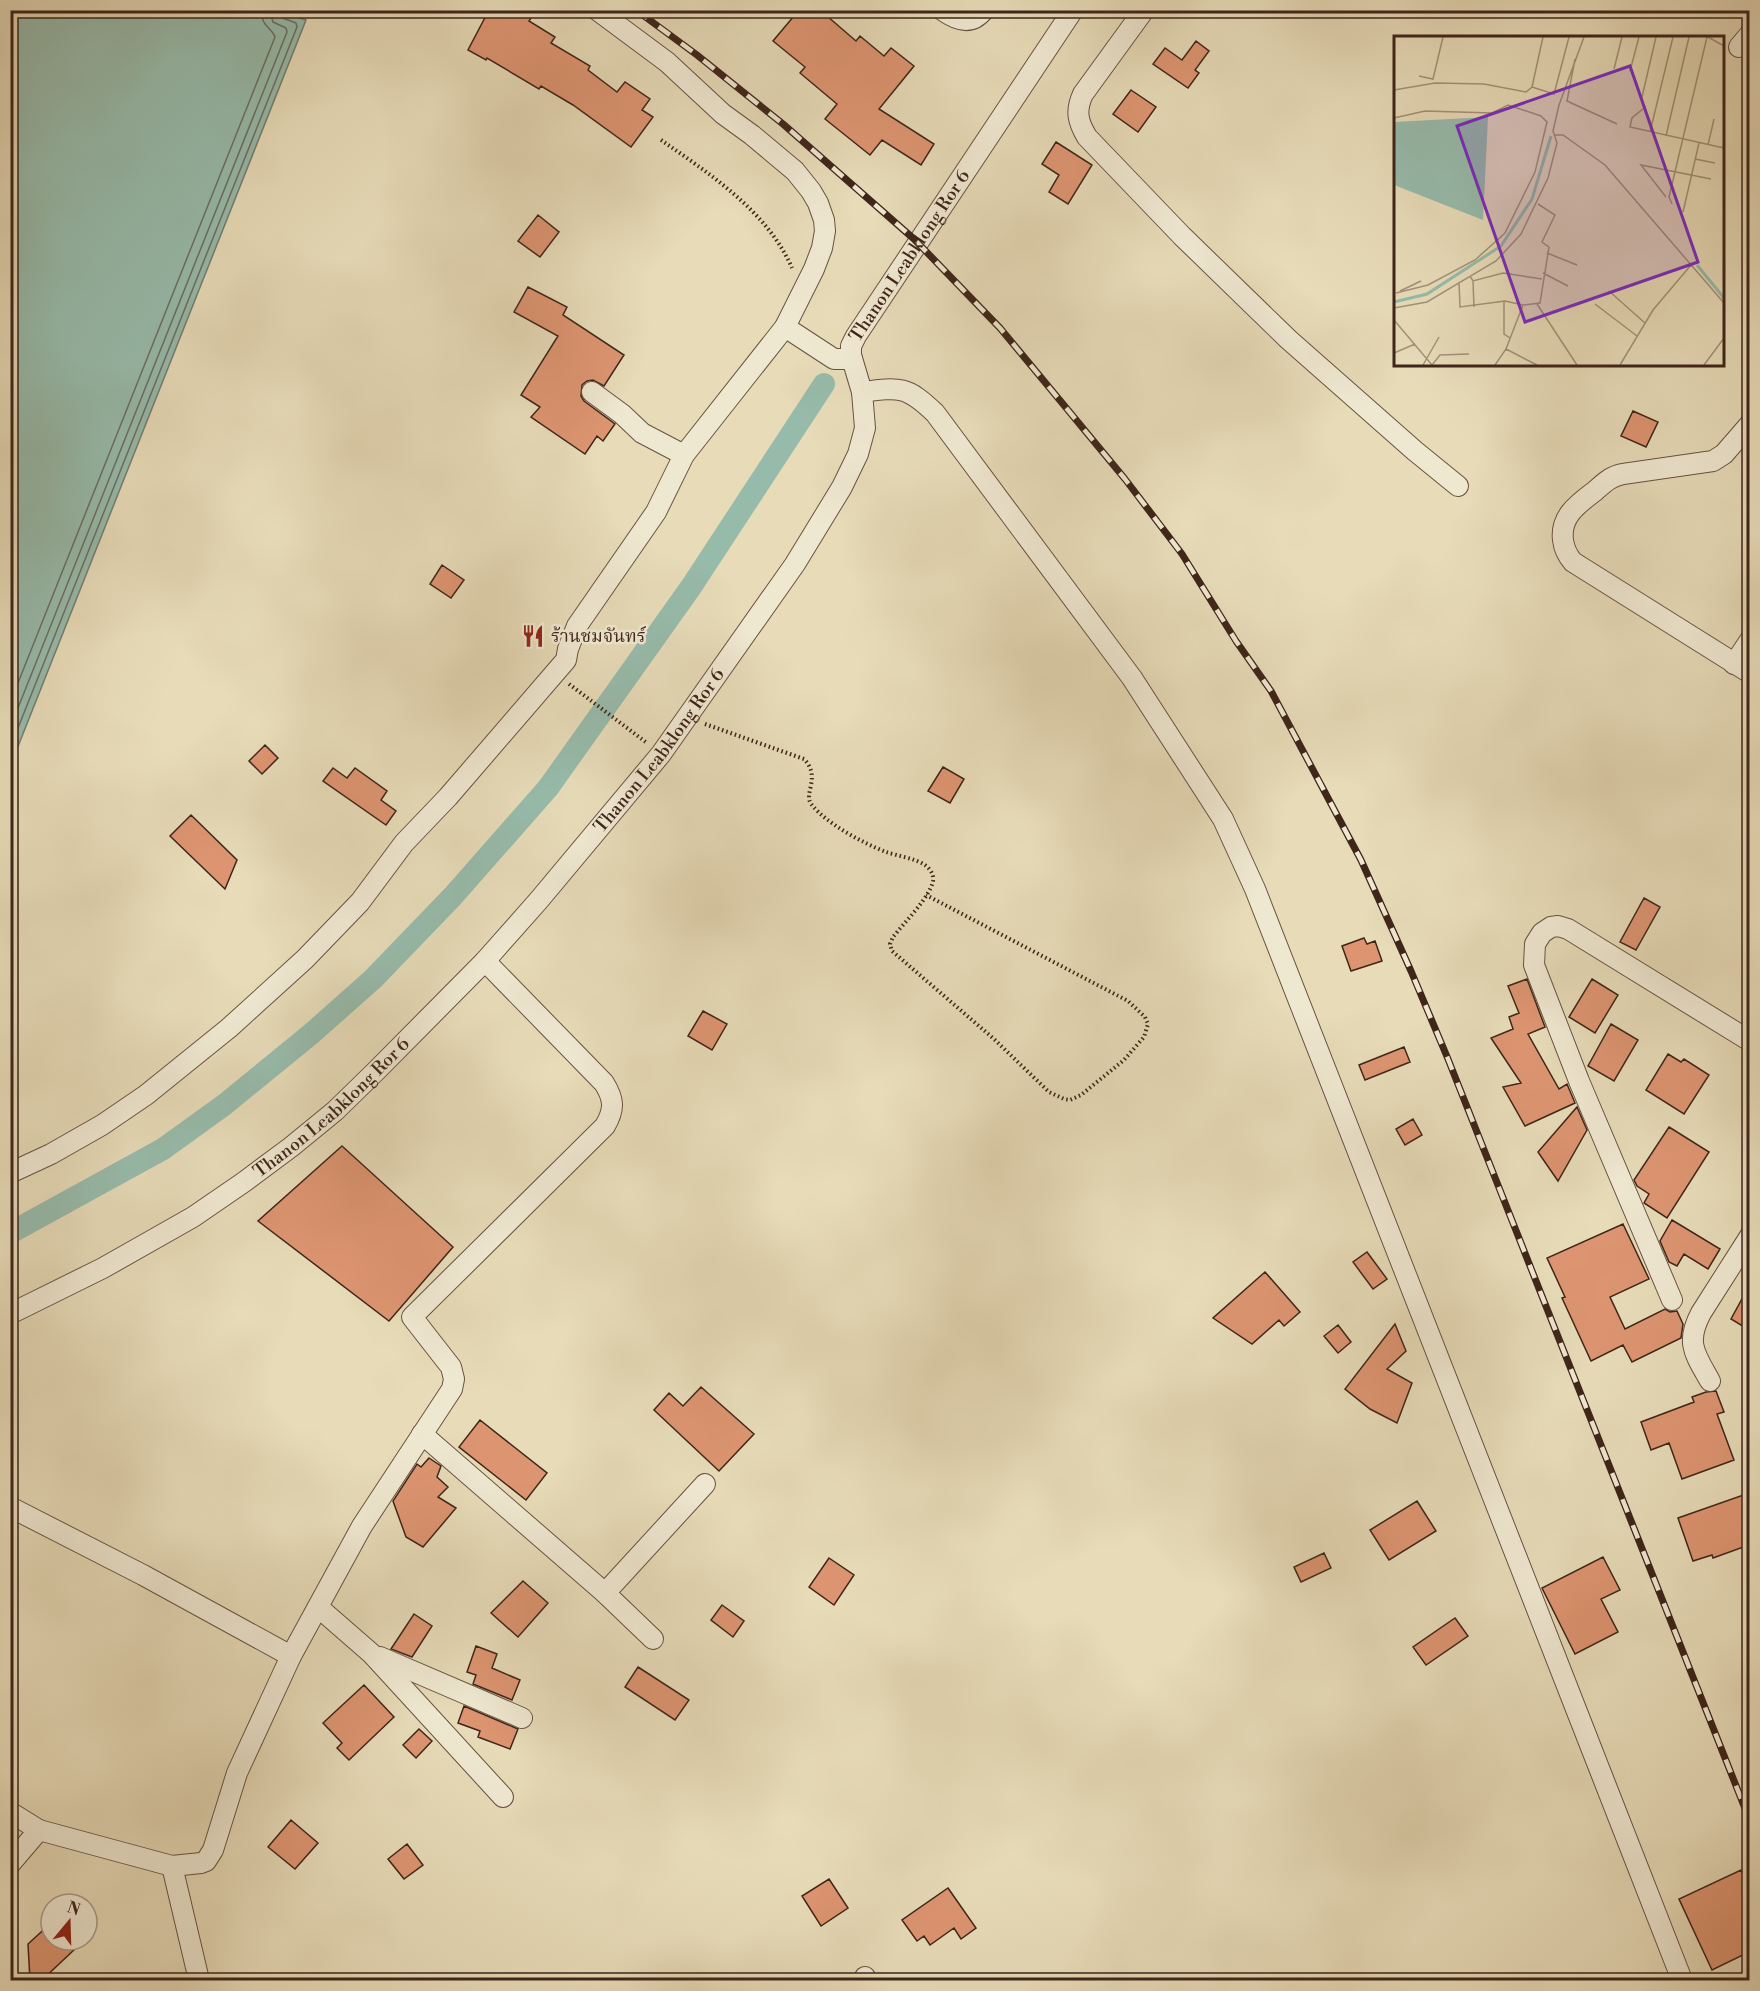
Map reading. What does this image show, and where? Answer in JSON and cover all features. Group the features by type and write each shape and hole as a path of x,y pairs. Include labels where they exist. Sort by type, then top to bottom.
{"street":[{"path":"10,1173 51,1154 102,1125 146,1095 229,1028 305,959 360,902 404,843 448,797 566,660 577,626 656,513 684,455 785,327 814,269 825,237 824,220 811,191 789,165 723,114 667,62 597,10"},
{"path":"942,10 954,18 965,21 973,20 984,10"},
{"name":"Thanon Leabklong Ror 6","path":"10,1314 142,1246 193,1216 244,1182 335,1111 485,961 661,754 795,564 854,464 865,428 862,392 852,359 851,346 1073,10"},
{"path":"1144,10 1083,94 1078,104 1077,116 1080,126 1182,236 1288,339 1422,458 1458,486"},
{"path":"785,327 834,359 852,359"},
{"path":"862,392 892,388 905,390 915,395 935,413 1132,678 1223,819 1255,889 1682,1980"},
{"path":"592,392 622,414 642,433 684,455"},
{"path":"1749,424 1724,454 1713,461 1623,474 1611,478 1569,513 1563,535 1565,551 1573,561 1742,668 1749,640"},
{"path":"1672,1300 1555,1022 1534,965 1533,951 1536,942 1542,933 1551,927 1558,926 1568,929 1749,1041"},
{"path":"10,1812 39,1830 172,1866 201,1863 206,1861 213,1850 237,1773 291,1656 362,1526 452,1389 453,1374 447,1360 412,1317 605,1126 612,1114 613,1103 604,1083 485,961"},
{"path":"1710,1381 1693,1350 1693,1331 1701,1313 1749,1236"},
{"path":"422,1434 605,1593 653,1638"},
{"path":"605,1593 705,1484"},
{"path":"10,1507 143,1575 291,1656"},
{"path":"318,1607 372,1654 503,1797"},
{"path":"372,1654 522,1718"},
{"path":"10,1864 39,1830"},
{"path":"172,1866 199,1980"}],"path":[{"path":"662,140 695,164 764,223 784,250 801,295"},
{"path":"588,699 661,754"},
{"path":"689,715 713,728 804,759 813,774 809,800 811,804 832,822 868,844 925,865 930,869 933,876 931,888 893,937 890,945 892,951 994,1039 1049,1092 1064,1100 1077,1098 1114,1069 1144,1037 1148,1023 1145,1017 1128,1001 926,895"}],"water":[{"path":"275,10 306,20 11,764 11,11"}],"building":[{"path":"489,10 517,10 531,18 529,21 555,37 551,43 590,66 588,70 617,92 625,82 650,99 642,110 653,117 631,147 573,105 541,86 539,89 487,58 486,60 468,50"},
{"path":"799,10 820,10 856,41 860,36 884,56 891,48 914,66 879,109 934,144 921,165 882,140 870,155 825,119 837,104 800,73 805,67 773,41"},
{"path":"1196,41 1209,51 1195,70 1199,73 1188,88 1153,64 1165,48 1182,60"},
{"path":"1131,90 1156,107 1138,132 1113,114"},
{"path":"1056,142 1092,165 1068,204 1049,192 1059,175 1042,164"},
{"path":"538,215 559,232 540,257 518,241"},
{"path":"528,287 567,307 563,315 624,355 604,386 593,380 582,385 581,396 584,401 615,424 603,441 597,436 585,454 531,417 540,407 521,395 558,336 514,312"},
{"path":"1633,411 1658,422 1646,447 1621,436"},
{"path":"442,565 464,580 451,598 430,584"},
{"path":"265,745 278,758 262,774 249,761"},
{"path":"943,767 964,779 950,803 928,791"},
{"path":"333,768 347,778 355,768 387,791 381,800 396,811 386,825 323,781"},
{"path":"191,815 237,860 225,889 170,836"},
{"path":"1644,898 1660,907 1636,950 1620,942"},
{"path":"1364,938 1367,944 1375,941 1382,961 1351,971 1342,946"},
{"path":"1527,979 1545,1027 1528,1034 1559,1089 1567,1084 1575,1103 1525,1126 1503,1087 1521,1083 1491,1038 1513,1029 1509,1017 1519,1013 1508,986"},
{"path":"1592,979 1618,995 1595,1033 1569,1017"},
{"path":"703,1011 727,1024 712,1050 688,1036"},
{"path":"1611,1024 1638,1040 1614,1081 1588,1066"},
{"path":"1404,1047 1410,1062 1365,1080 1359,1065"},
{"path":"1668,1054 1681,1062 1684,1059 1709,1075 1684,1114 1646,1090"},
{"path":"1577,1107 1587,1130 1558,1181 1538,1152"},
{"path":"1413,1119 1422,1135 1405,1145 1396,1129"},
{"path":"1669,1127 1709,1152 1667,1218 1644,1203 1649,1194 1637,1186 1634,1180"},
{"path":"342,1146 453,1247 389,1321 258,1221"},
{"path":"1672,1220 1720,1249 1708,1269 1684,1254 1677,1266 1669,1262 1660,1241"},
{"path":"1623,1224 1649,1279 1610,1297 1625,1329 1665,1309 1670,1312 1677,1311 1683,1324 1681,1338 1632,1362 1623,1345 1591,1361 1562,1298 1565,1297 1547,1258"},
{"path":"1367,1252 1387,1279 1373,1289 1353,1262"},
{"path":"1265,1272 1300,1312 1284,1326 1279,1320 1252,1344 1213,1318"},
{"path":"1749,1286 1749,1330 1731,1319"},
{"path":"1395,1324 1406,1351 1387,1369 1412,1383 1397,1423 1370,1409 1345,1389"},
{"path":"1338,1325 1351,1342 1338,1353 1324,1336"},
{"path":"701,1387 754,1434 719,1471 654,1410 669,1393 683,1406"},
{"path":"1716,1391 1724,1412 1717,1414 1734,1460 1682,1479 1669,1443 1651,1450 1641,1422 1694,1402 1692,1397"},
{"path":"480,1420 547,1473 526,1500 459,1447"},
{"path":"429,1458 441,1466 437,1477 448,1487 438,1497 456,1508 423,1547 406,1537 393,1501 417,1464 421,1467"},
{"path":"1749,1493 1749,1545 1713,1558 1712,1555 1693,1561 1678,1518"},
{"path":"1417,1501 1436,1531 1389,1560 1370,1530"},
{"path":"1324,1553 1331,1568 1301,1582 1294,1567"},
{"path":"1603,1557 1620,1590 1601,1599 1618,1632 1575,1654 1542,1588"},
{"path":"829,1558 854,1575 834,1605 809,1587"},
{"path":"523,1581 548,1603 518,1637 491,1613"},
{"path":"722,1605 744,1621 733,1637 711,1620"},
{"path":"414,1614 432,1626 412,1657 391,1649"},
{"path":"1455,1618 1468,1636 1426,1665 1413,1647"},
{"path":"476,1646 497,1654 492,1668 520,1680 512,1700 473,1684 476,1675 467,1672"},
{"path":"638,1667 689,1700 675,1720 625,1687"},
{"path":"364,1685 394,1717 349,1760 337,1748 342,1743 323,1723"},
{"path":"464,1706 518,1729 510,1749 478,1737 480,1731 458,1723"},
{"path":"419,1729 432,1741 416,1758 403,1745"},
{"path":"291,1820 318,1843 295,1869 268,1847"},
{"path":"407,1844 423,1865 404,1879 388,1859"},
{"path":"1741,1870 1749,1889 1749,1952 1712,1970 1679,1899"},
{"path":"829,1879 848,1908 821,1926 802,1896"},
{"path":"948,1888 976,1928 961,1939 954,1928 930,1945 924,1936 917,1941 902,1920"},
{"path":"39,1934 39,1952 72,1952 42,1980 30,1980 28,1944"}],"waterway":[{"path":"10,1233 163,1149 224,1105 311,1034 373,979 453,896 548,788 691,587 824,384"}],"railway":[{"path":"636,10 697,55 783,124 914,239 1000,328 1125,479 1182,554 1236,641 1271,691 1361,860 1411,971 1750,1821"}],"place":[{"name":"ร้านชมจันทร์","path":"533,636"}]}
